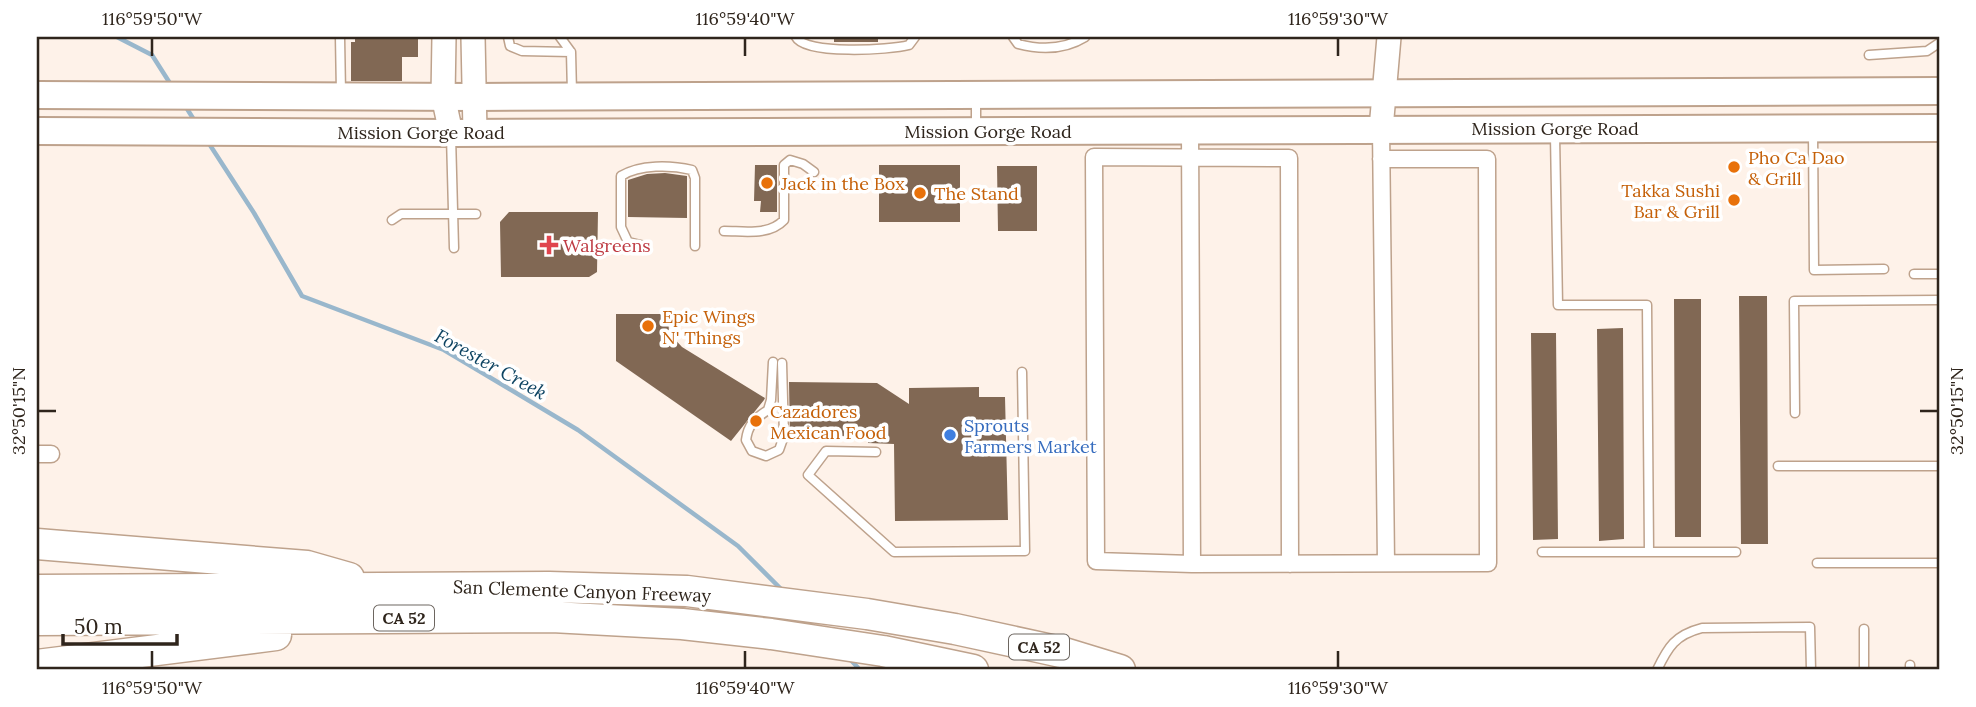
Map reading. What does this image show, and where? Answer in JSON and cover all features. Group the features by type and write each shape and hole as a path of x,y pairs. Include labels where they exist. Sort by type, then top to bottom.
{"highway":[{"path":"37,544 307,566 383,587"},
{"name":"San Clemente Canyon Freeway","path":"37,590 550,587 687,591 867,614 956,629 1061,652 1120,670"},
{"name":"San Clemente Canyon Freeway","path":"37,622 552,617 682,624 771,634 883,651 973,670"},
{"path":"37,666 409,618"}],"main road":[{"path":"444,37 443,96 463,132"},
{"path":"463,132 475,97 473,37"},
{"path":"1381,129 1389,37"},
{"name":"Mission Gorge Road","path":"37,95 475,97 1939,91"},
{"name":"Mission Gorge Road","path":"37,131 1939,128"}],"street":[{"path":"1381,129 1386,563"},
{"path":"1190,130 1192,564"},
{"path":"1290,564 1289,158 1094,157 1096,561 1192,564 1290,564 1386,563 1488,563 1487,159 1381,159"}],"lane":[{"path":"340,37 341,96"},
{"path":"508,37 510,46 522,51 571,52"},
{"path":"560,37 571,52 572,96"},
{"path":"796,37 797,41 805,46 834,49 898,48 909,46 915,37"},
{"path":"1013,37 1018,44 1034,48 1062,47 1085,37"},
{"path":"1869,55 1927,51 1939,43"},
{"path":"976,94 976,131"},
{"path":"1555,128 1558,305 1647,305 1649,552"},
{"path":"1813,128 1814,270 1884,269"},
{"path":"454,248 453,214 463,132"},
{"path":"724,232 763,231 777,227 783,220 784,165 790,160 803,164 814,172"},
{"path":"645,246 628,242 621,228 621,176 633,168 681,167 692,170 695,178 695,246"},
{"path":"392,220 401,214 476,214"},
{"path":"1914,274 1939,274"},
{"path":"1795,414 1794,301 1939,300"},
{"path":"777,363 784,436 779,450 766,456 752,451 746,440 748,428 757,417 768,410 777,363"},
{"path":"876,452 826,451 808,475 894,552 1025,551 1022,372"},
{"path":"1778,466 1939,466"},
{"path":"1542,552 1736,552"},
{"path":"1817,563 1939,563"},
{"path":"1657,670 1667,649 1691,631 1702,628 1810,626 1811,670"},
{"path":"1864,629 1864,670"}],"building":[{"path":"355,37 418,37 418,57 402,57 402,81 351,81 351,42 355,42"},
{"path":"834,37 878,37 878,42 834,42"},
{"name":"Jack in the Box","path":"755,165 777,165 777,212 760,212 761,201 754,201"},
{"name":"The Stand","path":"879,165 960,165 960,222 879,222"},
{"path":"997,166 1037,166 1037,231 998,231"},
{"path":"647,174 687,176 687,218 628,217 628,180"},
{"name":"Walgreens","path":"509,212 598,212 597,272 589,277 501,277 500,222"},
{"path":"1739,296 1767,296 1768,544 1741,544"},
{"path":"1674,299 1701,299 1701,537 1675,537"},
{"path":"616,314 668,314 669,333 682,347 765,398 731,441 616,361"},
{"path":"1623,328 1624,539 1599,541 1597,329"},
{"path":"1531,333 1556,333 1558,539 1533,540"},
{"path":"789,382 877,383 909,404 909,388 979,387 979,397 1005,397 1008,520 895,521 894,444 868,443 869,436 790,438"}],"waterway":[{"name":"Forester Creek","path":"117,37 152,55 173,88"},
{"name":"Forester Creek","path":"184,104 196,123"},
{"name":"Forester Creek","path":"208,142 254,213 302,296 444,350 578,430 738,546 784,592"},
{"name":"Forester Creek","path":"849,658 860,670"}],"place":[{"name":"Pho Ca Dao & Grill","path":"1734,167"},
{"name":"Jack in the Box","path":"767,183"},
{"name":"The Stand","path":"920,193"},
{"name":"Takka Sushi Bar & Grill","path":"1734,200"},
{"name":"Walgreens","path":"549,245"},
{"name":"Epic Wings N' Things","path":"648,326"},
{"name":"Cazadores Mexican Food","path":"756,421"},
{"name":"Sprouts Farmers Market","path":"950,435"}]}
